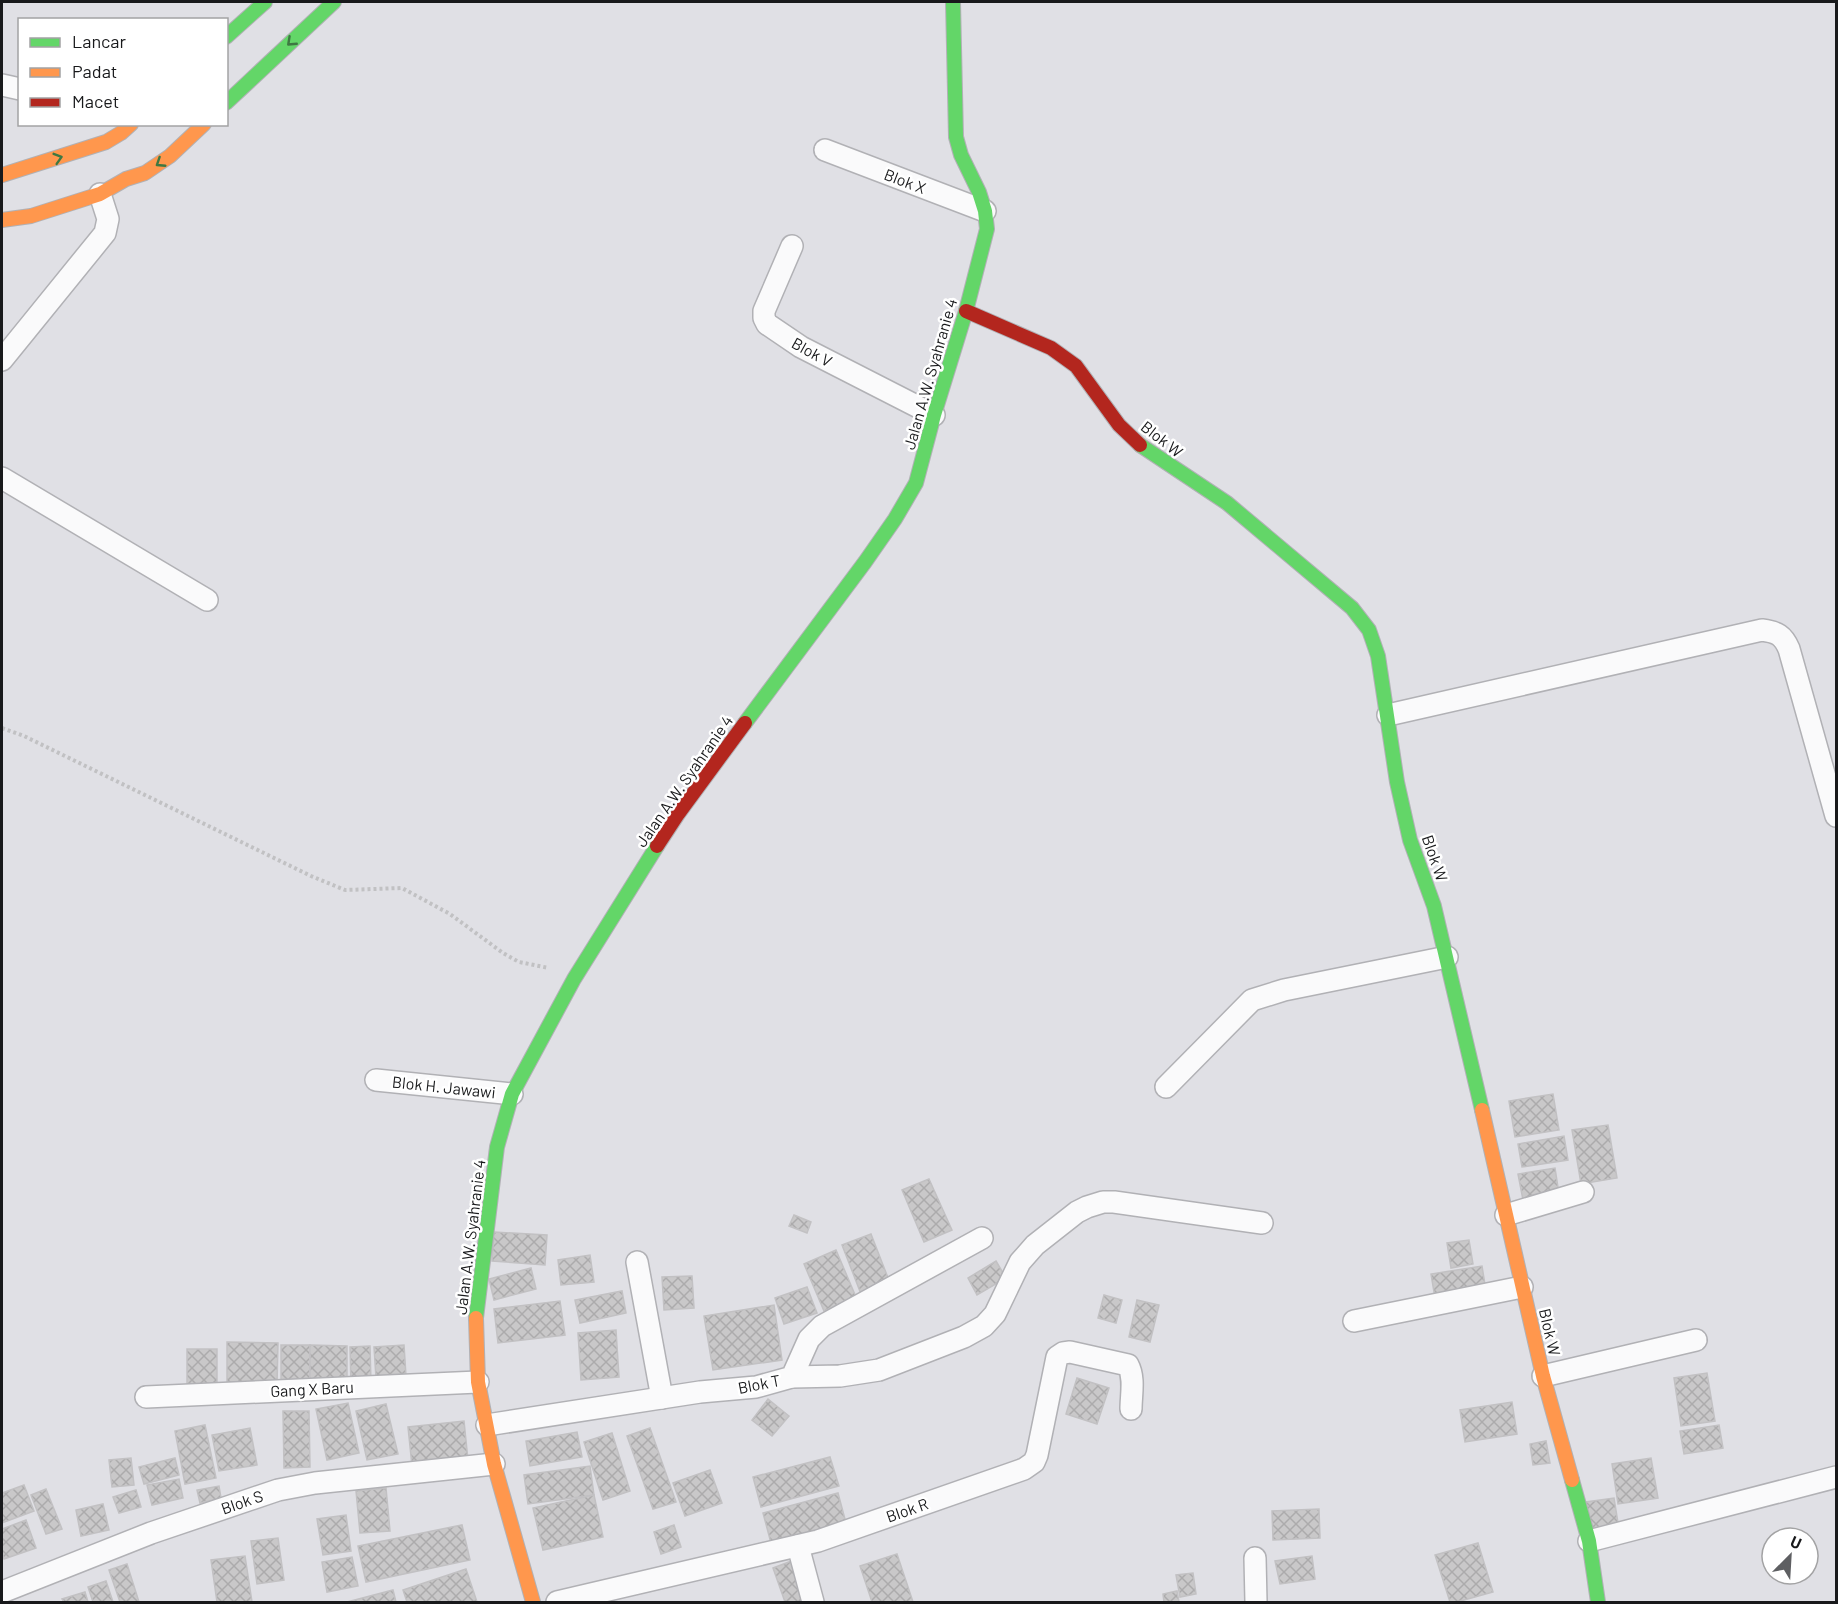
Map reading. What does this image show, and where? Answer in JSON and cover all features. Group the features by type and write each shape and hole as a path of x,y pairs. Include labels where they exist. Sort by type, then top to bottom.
{"street":[{"path":"228,35 265,2"},
{"path":"228,101 334,2"},
{"name":"Jalan A.W. Syahranie 4","path":"527,1601 494,1464 478,1382 476,1315 497,1148 512,1094 574,980 678,814 865,562 895,519 916,483 966,311 987,229 985,211 979,192 960,155 956,136 953,2"},
{"path":"2,85 18,89"},
{"path":"2,175 106,142 128,126"},
{"path":"2,220 31,216 100,194 126,179 145,172 171,156 202,126"},
{"name":"Blok X","path":"825,150 985,211"},
{"path":"2,360 105,233 108,219 100,194"},
{"name":"Blok V","path":"792,246 764,311 767,324 801,347 934,415"},
{"name":"Blok W","path":"966,311 1051,348 1076,366 1119,425 1139,444 1227,503 1352,608 1368,630 1378,656 1397,782 1410,840 1434,906 1447,957 1543,1376 1589,1541 1598,1602"},
{"path":"2,478 207,600"},
{"path":"1388,715 1762,630 1773,631 1781,634 1789,649 1836,816"},
{"path":"1166,1088 1252,1000 1284,990 1447,957"},
{"name":"Blok H. Jawawi","path":"376,1080 512,1094"},
{"path":"1506,1215 1582,1191"},
{"path":"792,1377 840,1376 879,1370 964,1338 984,1326 995,1314 1020,1262 1035,1245 1077,1212 1087,1207 1103,1202 1114,1203 1262,1223"},
{"name":"Blok T","path":"487,1425 700,1392 756,1387 792,1377 809,1339 822,1326 982,1238"},
{"path":"637,1262 662,1398"},
{"path":"1354,1321 1522,1287"},
{"path":"1543,1376 1696,1340"},
{"name":"Blok R","path":"556,1602 798,1546 1024,1469 1034,1462 1037,1455 1058,1357 1063,1353 1070,1352 1128,1365 1132,1381 1131,1409"},
{"name":"Gang X Baru","path":"146,1397 478,1382"},
{"name":"Blok S","path":"2,1592 151,1533 286,1488 315,1482 494,1464"},
{"path":"1589,1541 1836,1477"},
{"path":"798,1546 813,1602"},
{"path":"1255,1558 1256,1602"}],"path":[{"path":"2,728 24,736 319,880 345,890 402,888 450,914 519,962 552,969 574,980"}],"building":[{"path":"1553,1094 1559,1130 1515,1137 1509,1101"},
{"path":"1608,1125 1617,1178 1581,1184 1572,1130"},
{"path":"1564,1136 1568,1160 1522,1167 1518,1144"},
{"path":"1555,1168 1559,1194 1523,1200 1518,1174"},
{"path":"929,1179 952,1230 924,1242 902,1190"},
{"path":"794,1215 811,1222 807,1233 789,1226"},
{"path":"494,1232 547,1235 545,1265 492,1261"},
{"path":"871,1234 890,1283 861,1294 842,1245"},
{"path":"1469,1240 1473,1264 1451,1268 1447,1243"},
{"path":"836,1250 856,1297 824,1311 804,1264"},
{"path":"590,1255 594,1282 561,1285 558,1260"},
{"path":"996,1261 1006,1278 977,1295 968,1278"},
{"path":"1482,1266 1486,1291 1435,1298 1431,1274"},
{"path":"531,1268 536,1289 494,1300 489,1279"},
{"path":"692,1276 694,1308 664,1310 662,1277"},
{"path":"807,1287 817,1313 784,1324 775,1298"},
{"path":"622,1291 626,1313 580,1323 575,1300"},
{"path":"1104,1295 1122,1300 1116,1323 1098,1318"},
{"path":"1137,1300 1159,1305 1150,1342 1129,1337"},
{"path":"560,1301 565,1335 498,1343 494,1309"},
{"path":"774,1305 782,1360 713,1370 704,1316"},
{"path":"616,1330 619,1377 581,1380 578,1333"},
{"path":"227,1342 278,1343 277,1385 227,1385"},
{"path":"281,1345 310,1345 310,1383 281,1383"},
{"path":"310,1345 347,1346 347,1384 310,1383"},
{"path":"404,1345 406,1376 376,1378 374,1347"},
{"path":"370,1346 371,1383 351,1384 350,1347"},
{"path":"187,1349 217,1349 217,1392 187,1392"},
{"path":"1707,1373 1715,1421 1681,1426 1674,1378"},
{"path":"1077,1378 1109,1388 1097,1424 1066,1414"},
{"path":"768,1399 789,1416 772,1436 752,1420"},
{"path":"1512,1402 1517,1434 1465,1442 1460,1410"},
{"path":"348,1403 359,1453 327,1460 316,1409"},
{"path":"386,1404 398,1454 367,1460 356,1411"},
{"path":"283,1411 309,1411 310,1467 284,1468"},
{"path":"464,1421 468,1460 412,1466 408,1427"},
{"path":"205,1425 216,1478 185,1484 175,1431"},
{"path":"1719,1425 1723,1448 1684,1454 1680,1431"},
{"path":"250,1428 257,1465 219,1471 212,1435"},
{"path":"650,1428 676,1502 653,1509 627,1436"},
{"path":"577,1432 582,1457 530,1466 526,1441"},
{"path":"612,1433 630,1491 603,1500 584,1442"},
{"path":"1546,1441 1550,1463 1533,1465 1530,1444"},
{"path":"830,1457 839,1486 761,1507 753,1477"},
{"path":"131,1458 134,1485 112,1487 109,1460"},
{"path":"175,1458 179,1475 144,1484 139,1467"},
{"path":"1651,1458 1658,1498 1618,1504 1612,1464"},
{"path":"590,1466 594,1495 528,1504 524,1475"},
{"path":"710,1470 722,1503 685,1516 673,1483"},
{"path":"179,1479 183,1498 152,1505 147,1485"},
{"path":"24,1485 34,1511 2,1523 2,1493"},
{"path":"219,1486 221,1498 200,1503 197,1490"},
{"path":"386,1488 390,1531 360,1533 356,1491"},
{"path":"46,1489 62,1529 46,1534 31,1495"},
{"path":"136,1490 141,1507 119,1513 113,1497"},
{"path":"838,1493 846,1523 771,1543 763,1513"},
{"path":"594,1495 603,1537 543,1550 533,1508"},
{"path":"1614,1498 1619,1529 1591,1534 1586,1502"},
{"path":"103,1504 109,1530 81,1536 76,1510"},
{"path":"1319,1509 1320,1538 1273,1540 1272,1511"},
{"path":"346,1515 351,1551 323,1555 317,1519"},
{"path":"26,1520 36,1548 4,1559 2,1529"},
{"path":"462,1525 470,1560 366,1582 358,1546"},
{"path":"674,1525 681,1547 661,1554 654,1532"},
{"path":"278,1538 284,1580 257,1584 251,1541"},
{"path":"1478,1543 1493,1592 1450,1602 1435,1555"},
{"path":"897,1554 913,1602 872,1602 860,1566"},
{"path":"245,1556 252,1602 217,1602 211,1560"},
{"path":"1312,1556 1315,1579 1280,1584 1275,1561"},
{"path":"352,1557 358,1586 327,1592 322,1562"},
{"path":"794,1560 809,1602 785,1602 773,1568"},
{"path":"127,1564 139,1602 120,1602 109,1570"},
{"path":"466,1569 477,1602 407,1602 403,1590"},
{"path":"1193,1573 1196,1594 1180,1597 1176,1575"},
{"path":"106,1581 113,1602 93,1602 88,1587"},
{"path":"393,1590 396,1602 347,1602"},
{"path":"1177,1591 1179,1602 1164,1602 1163,1594"},
{"path":"85,1592 88,1602 64,1602 62,1599"}],"traffic: fast":[{"path":"228,35 265,2"},
{"path":"228,101 334,2"},
{"path":"745,723 865,562 895,519 916,483 966,311 987,229 985,211 979,192 961,155 956,137 953,2"},
{"path":"1140,445 1227,503 1352,608 1369,630 1378,656 1397,782 1410,840 1434,906 1482,1110"},
{"path":"476,1318 497,1147 512,1094 574,979 657,846"},
{"path":"1572,1480 1589,1541 1598,1602"}],"traffic: slow":[{"path":"2,175 106,142 129,126"},
{"path":"2,220 31,216 100,194 126,179 145,173 170,156 202,126"},
{"path":"1482,1110 1543,1376 1572,1480"},
{"path":"476,1318 478,1382 494,1464 533,1602"}],"traffic: jam":[{"path":"966,311 1051,348 1076,366 1119,425 1140,445"},
{"path":"657,846 745,723"}]}
